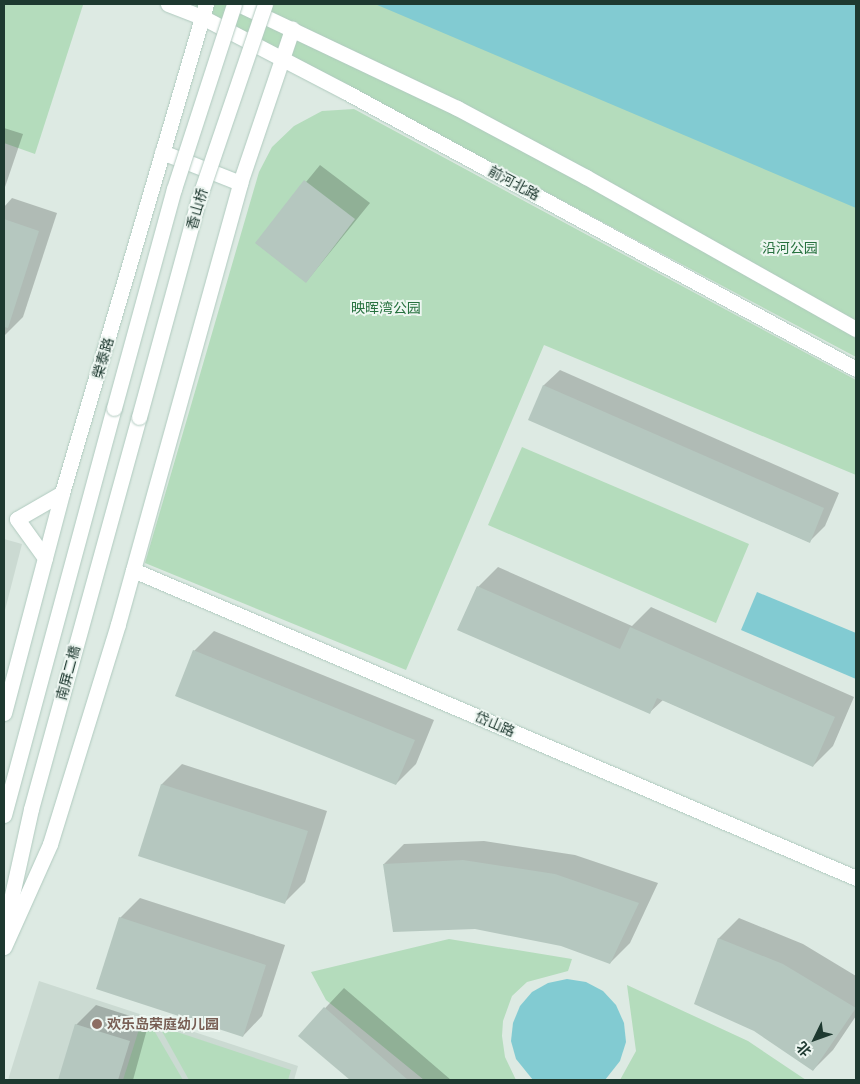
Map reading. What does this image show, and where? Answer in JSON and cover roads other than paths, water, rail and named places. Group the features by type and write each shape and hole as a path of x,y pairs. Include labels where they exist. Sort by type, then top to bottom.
{"main road":[{"name":"前河北路","path":"168,4 204,11 280,58 856,368"},
{"path":"236,4 292,29 492,126 856,329"},
{"name":"香山桥","path":"114,408 174,190 236,4"},
{"name":"香山桥","path":"139,417 199,198 264,4"},
{"name":"榮泰路","path":"4,713 62,493 204,11"},
{"path":"4,947 50,844 133,570 240,183 280,58 292,29"},
{"path":"162,152 240,183"},
{"name":"南屏二橋","path":"4,816 114,408"},
{"name":"南屏二橋","path":"4,930 31,809 139,417"},
{"path":"45,558 10,517 62,493"},
{"name":"岱山路","path":"133,570 856,878"}],"water":[{"path":"375,4 856,4 856,208"},
{"path":"757,592 856,633 856,679 741,630"},
{"path":"567,979 586,982 603,991 616,1005 624,1023 626,1042 620,1061 605,1080 533,1080 516,1059 511,1041 513,1023 520,1006 532,992 548,983"}],"place":[{"name":"欢乐岛荣庭幼儿园","path":"97,1024"}],"park label":[{"name":"沿河公园","path":"790,248"},
{"name":"映晖湾公园","path":"386,308"}]}
